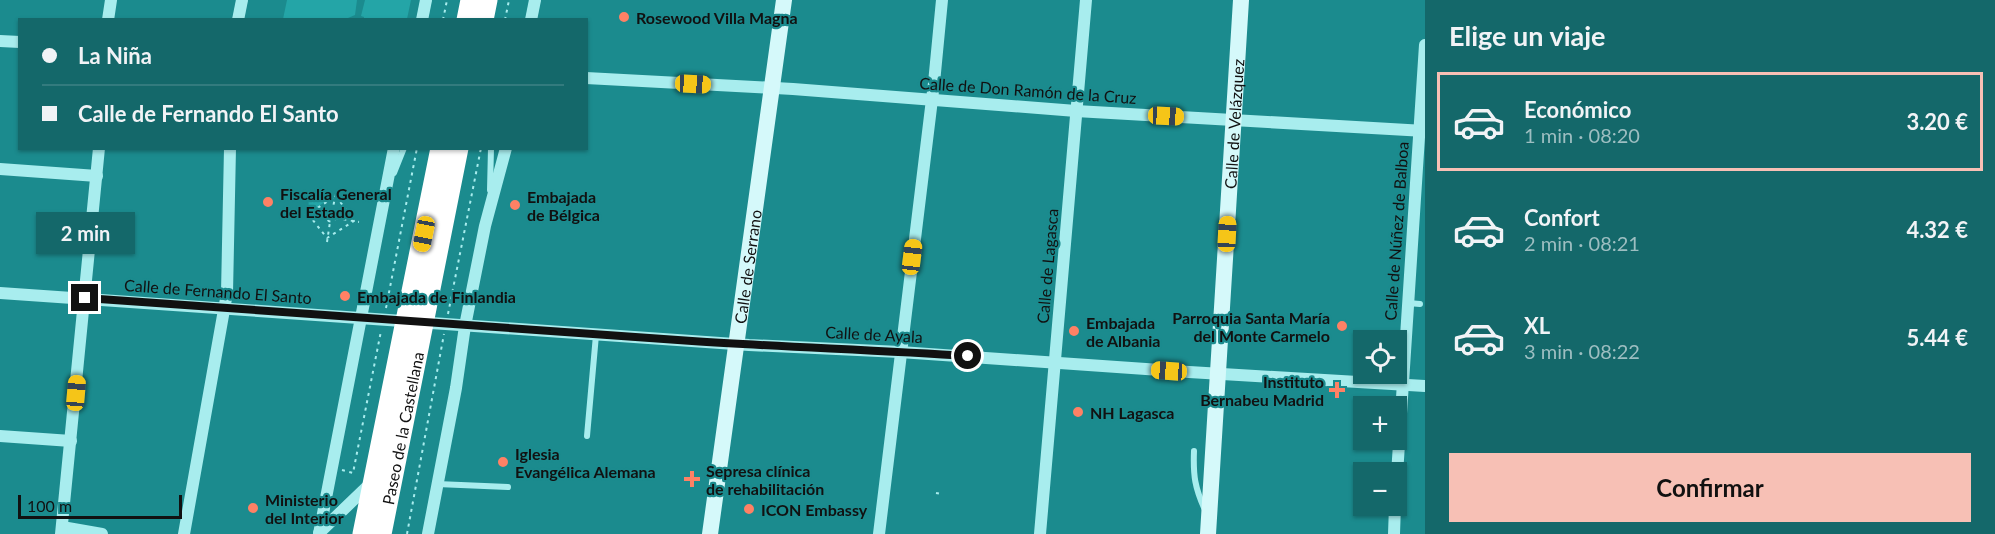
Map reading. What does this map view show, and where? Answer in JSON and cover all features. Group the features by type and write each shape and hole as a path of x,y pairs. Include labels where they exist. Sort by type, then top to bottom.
{"highway":[{"path":"467,18 471,0"},
{"path":"483,18 487,0"},
{"name":"Paseo de la Castellana","path":"381,534 441,150"},
{"name":"Paseo de la Castellana","path":"363,534 374,480 458,150"}],"main road":[{"name":"Calle de Serrano","path":"710,534 784,0"},
{"name":"Calle de Velázquez","path":"1208,527 1241,0"}],"street":[{"path":"108,18 111,0"},
{"path":"238,18 242,0"},
{"path":"422,18 426,0"},
{"path":"531,18 535,0"},
{"path":"879,534 942,0"},
{"name":"Calle de Lagasca","path":"1041,534 1086,0"},
{"path":"0,41 18,42"},
{"name":"Calle de Núñez de Balboa","path":"1398,462 1403,385 1414,303 1425,45"},
{"name":"Calle de Don Ramón de la Cruz","path":"588,78 772,88 1076,111 1422,131"},
{"path":"99,150 62,530 102,534"},
{"path":"184,534 227,293 230,150"},
{"name":"Paseo de la Castellana","path":"319,533 394,150"},
{"path":"428,534 485,226 505,150"},
{"path":"0,169 97,176"},
{"name":"Calle de Fernando El Santo","path":"0,293 362,317"},
{"path":"362,317 465,326"},
{"name":"Calle de Ayala","path":"465,326 1425,386"},
{"path":"0,436 71,441"},
{"name":"Paseo de la Castellana","path":"319,533 374,480"},
{"path":"1394,534 1395,516"}],"lane":[{"name":"Paseo de la Castellana","path":"388,183 403,150"},
{"path":"485,226 490,187 491,150"},
{"path":"587,436 596,334"},
{"path":"1194,452 1193,476 1208,527"},
{"path":"437,484 508,487"}],"path":[{"path":"443,18 447,0"},
{"path":"506,18 509,0"},
{"path":"407,534 481,150"},
{"path":"327,217 332,212 336,195"},
{"path":"306,214 336,195"},
{"path":"336,195 354,221"},
{"path":"332,212 336,218"},
{"path":"306,214 327,217"},
{"path":"306,214 327,240"},
{"path":"327,217 330,222 327,240"},
{"path":"330,222 336,218 359,222"},
{"path":"327,240 354,221"},
{"path":"936,494 941,494"}],"shaded area":[{"path":"287,0 357,0 355,15 348,18 283,18"},
{"path":"365,0 411,0 407,18 364,18 361,16"},
{"path":"315,193 334,196 308,213 309,197"}],"place":[{"name":"Rosewood Villa Magna","path":"624,17"},
{"name":"Fiscalía General del Estado","path":"268,202"},
{"name":"Embajada de Bélgica","path":"515,205"},
{"name":"Embajada de Finlandia","path":"345,296"},
{"name":"Parroquia Santa María del Monte Carmelo","path":"1342,326"},
{"name":"Embajada de Albania","path":"1074,331"},
{"name":"Instituto Bernabeu Madrid","path":"1337,390"},
{"name":"NH Lagasca","path":"1078,412"},
{"name":"Iglesia Evangélica Alemana","path":"503,462"},
{"name":"Sepresa clínica de rehabilitación","path":"692,479"},
{"name":"Ministerio del Interior","path":"253,508"},
{"name":"ICON Embassy","path":"749,509"}],"route":[{"path":"85,298 749,345 968,356"}]}
